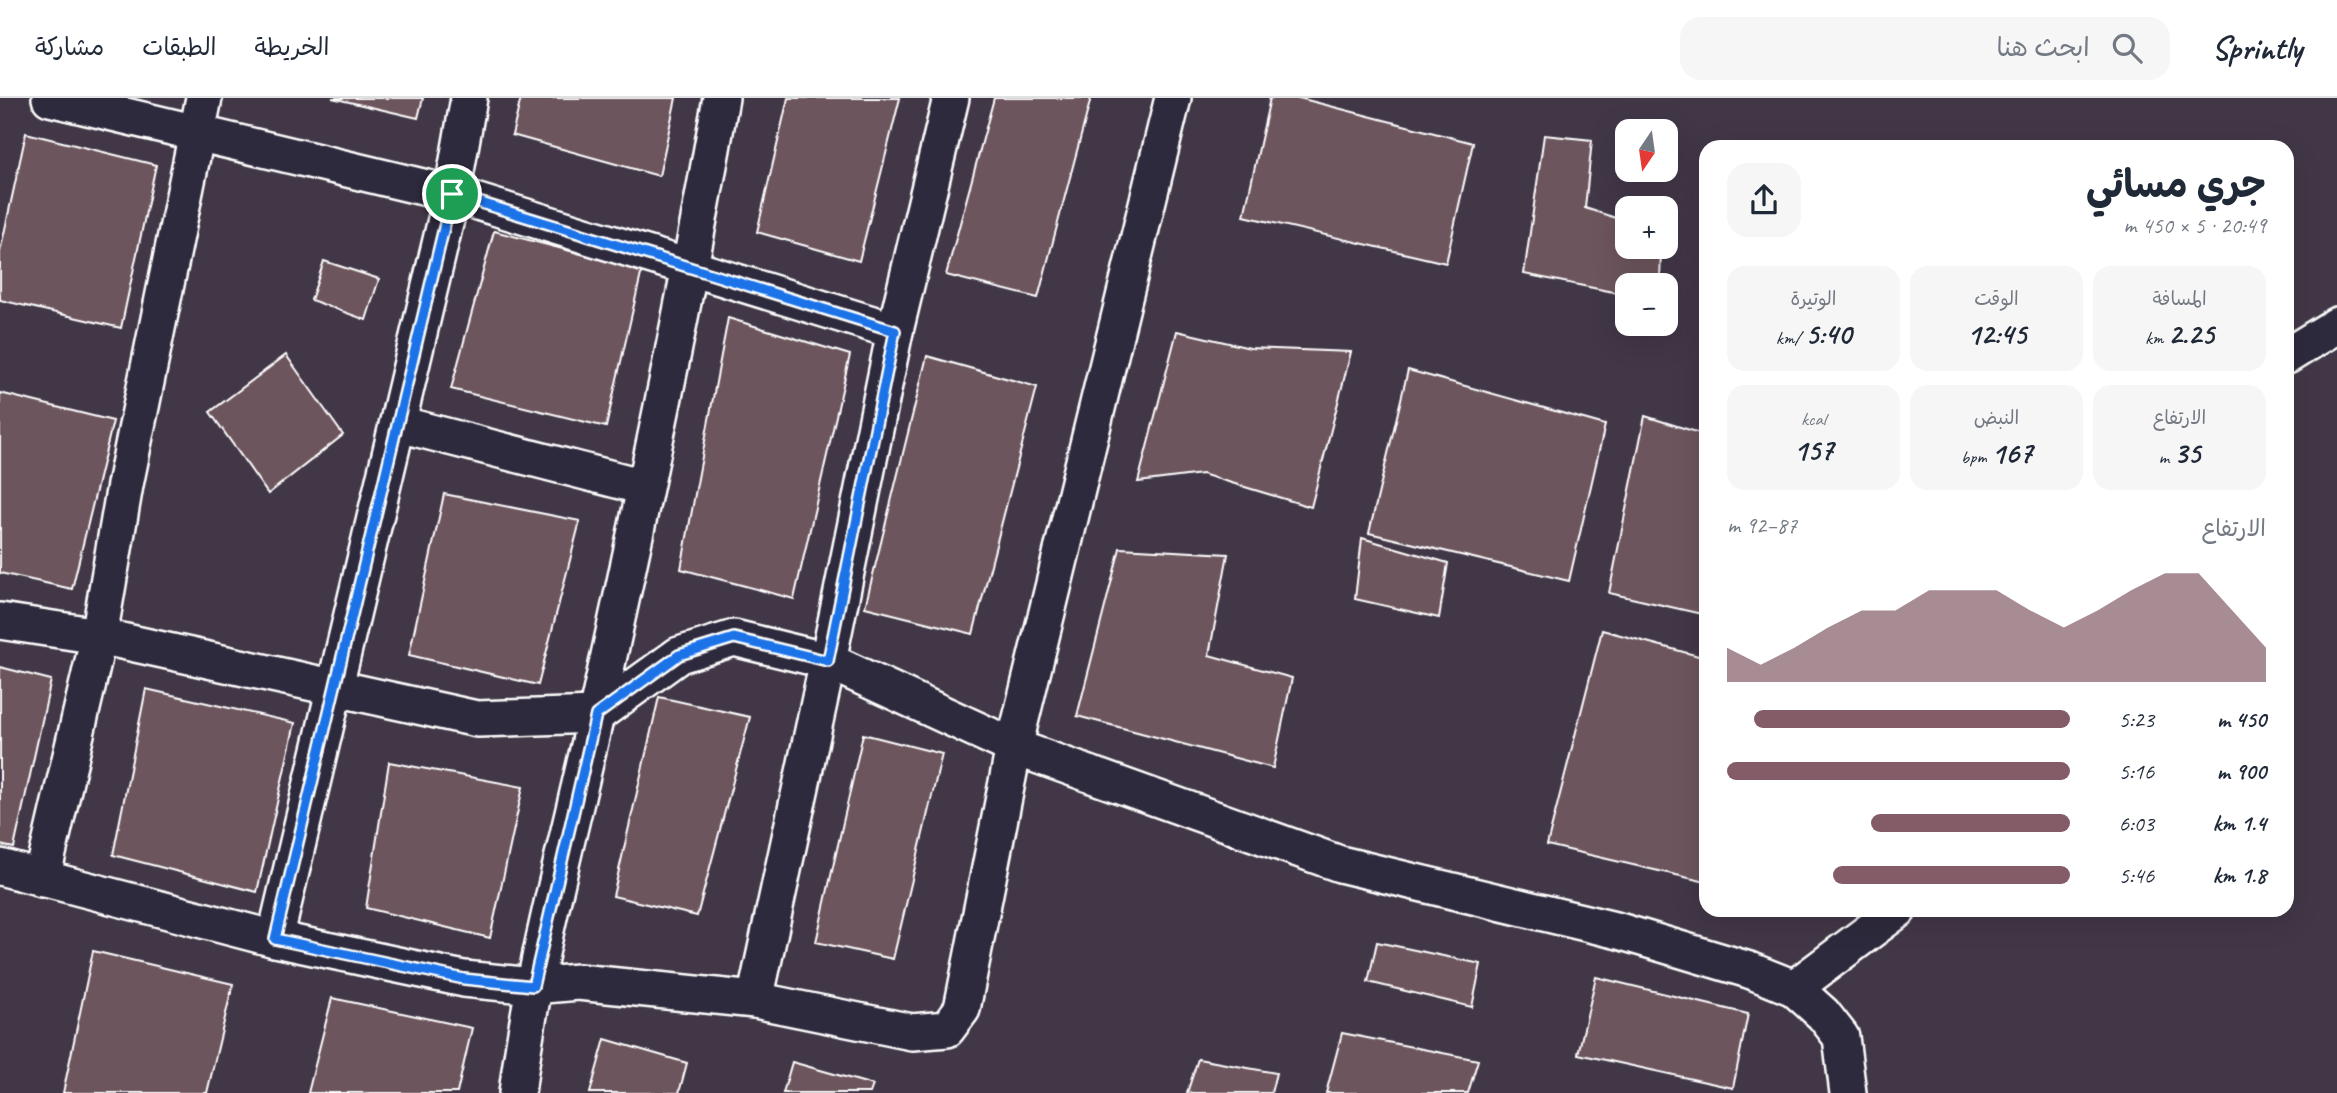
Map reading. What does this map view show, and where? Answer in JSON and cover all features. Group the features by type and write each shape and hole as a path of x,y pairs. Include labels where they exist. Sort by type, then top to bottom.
{"street":[{"path":"50,98 452,194 895,331"},
{"path":"42,879 99,636 125,485 204,98"},
{"path":"275,939 399,424 452,194 469,98"},
{"path":"517,1093 533,986 596,715 691,267 721,98"},
{"path":"755,1000 895,331 951,98"},
{"path":"0,867 275,939 464,979 533,986 578,982 755,1000 912,1032 947,1029 962,1009 1014,747 1173,98"},
{"path":"2294,352 2337,325"},
{"path":"399,424 644,487"},
{"path":"0,621 99,636 477,719 596,715 679,655 734,638 828,661 1014,747 1340,864 1619,930 1749,970 1794,988 1823,1014 1841,1037 1848,1093"},
{"path":"1794,988 1889,917"}],"building":[{"path":"332,98 423,98 418,118"},
{"path":"521,98 676,98 659,176 512,135"},
{"path":"788,98 900,98 859,261 757,232"},
{"path":"994,98 1091,98 1038,298 946,275"},
{"path":"1270,98 1299,98 1473,143 1446,263 1244,216"},
{"path":"26,133 156,165 121,328 0,300 0,252"},
{"path":"1544,135 1592,140 1585,208 1615,218 1615,259 1661,259 1660,273 1615,273 1615,292 1524,274"},
{"path":"494,231 642,270 606,427 451,389"},
{"path":"324,261 379,279 366,320 311,300"},
{"path":"728,318 850,355 794,599 681,569"},
{"path":"1177,331 1250,348 1351,352 1311,507 1202,474 1138,482"},
{"path":"286,355 343,435 268,494 210,412"},
{"path":"927,356 1037,387 973,634 865,607"},
{"path":"1408,370 1605,425 1569,581 1369,533"},
{"path":"0,393 113,421 72,589 0,573"},
{"path":"1645,416 1699,433 1699,613 1609,593"},
{"path":"444,494 580,521 538,685 409,655"},
{"path":"1362,538 1448,563 1439,618 1355,599"},
{"path":"1120,548 1228,554 1209,655 1292,678 1273,768 1077,716"},
{"path":"1602,630 1699,656 1699,880 1547,845"},
{"path":"0,667 51,680 14,848 0,845"},
{"path":"146,689 295,723 257,892 113,855"},
{"path":"659,697 750,717 697,916 613,896"},
{"path":"863,734 942,754 893,959 816,942"},
{"path":"389,762 523,787 490,938 366,908"},
{"path":"1377,942 1481,964 1472,1007 1368,982"},
{"path":"93,951 233,984 207,1093 63,1093"},
{"path":"1596,977 1748,1014 1733,1088 1578,1054"},
{"path":"332,998 472,1028 457,1093 308,1093"},
{"path":"1342,1033 1478,1060 1468,1093 1326,1093"},
{"path":"605,1039 687,1063 679,1093 590,1093"},
{"path":"1198,1059 1276,1073 1271,1093 1187,1093"},
{"path":"792,1062 873,1085 870,1093 783,1093"}],"route":[{"path":"452,194 895,331 828,661 734,638 679,655 596,715 533,986 464,979 275,939 452,194"}]}
